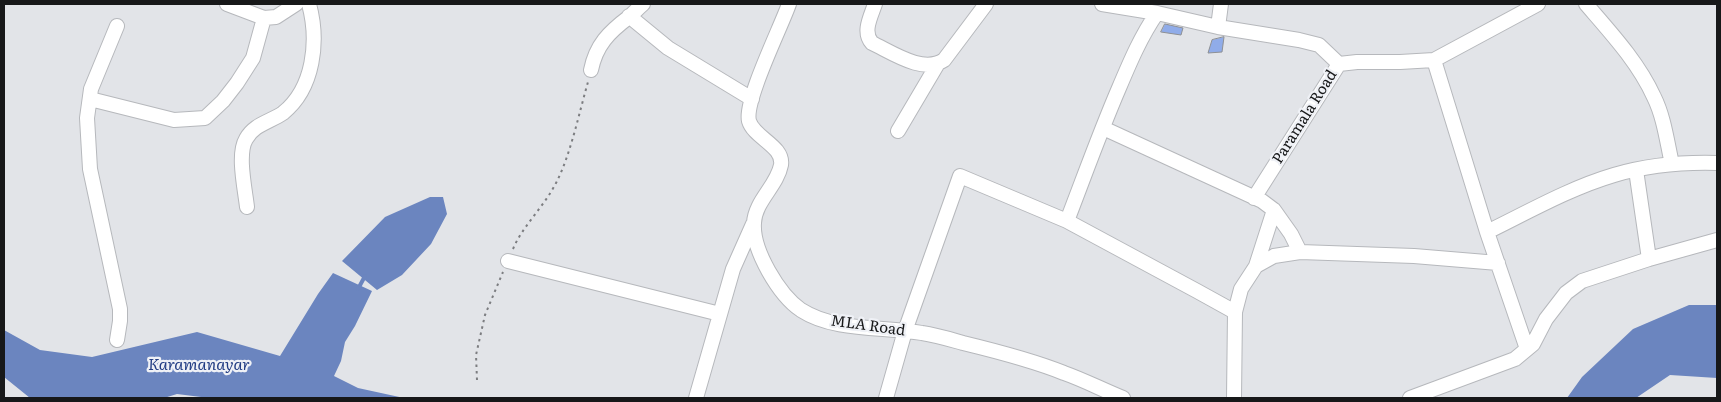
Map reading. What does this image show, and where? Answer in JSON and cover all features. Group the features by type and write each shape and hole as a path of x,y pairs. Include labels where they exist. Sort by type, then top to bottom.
{"street":[{"path":"227,4 264,18 276,17 296,4"},
{"path":"247,207 242,152 245,139 260,124 282,114 302,91 313,55 312,15 309,4"},
{"path":"591,70 594,56 599,47 621,22 643,4"},
{"name":"MLA Road","path":"789,4 768,55 748,114 754,130 779,154 781,160 778,173 760,203 754,223 756,244 762,260 787,297 801,310 817,318 853,327 922,332 1063,372 1123,398"},
{"path":"875,4 867,30 869,40 872,43 914,62 928,66 937,65"},
{"path":"898,131 937,65 944,60 986,4"},
{"path":"1102,4 1319,45 1339,64"},
{"path":"1218,27 1221,4"},
{"name":"Paramala Road","path":"1254,198 1339,64 1434,60 1538,4"},
{"path":"1586,4 1616,38 1637,67 1655,98 1672,164"},
{"path":"1067,221 1103,128 1144,32 1157,13"},
{"path":"629,16 668,48 752,99"},
{"path":"90,99 174,120 205,118 237,84 253,58 264,18"},
{"path":"116,26 96,75 87,118 90,169 120,308 117,340"},
{"path":"1434,60 1487,232 1527,349"},
{"path":"1103,128 1254,198 1274,210 1291,234 1300,252"},
{"path":"1487,232 1568,193 1613,176 1672,164 1717,163"},
{"path":"1636,170 1649,259"},
{"path":"886,398 905,331 960,176 1067,221 1235,312"},
{"path":"1234,398 1235,312 1241,289 1256,266 1274,210"},
{"path":"696,398 733,269 754,223"},
{"path":"1410,398 1516,359 1533,344 1546,319 1566,293 1582,282 1649,259 1717,240"},
{"path":"1256,266 1274,256 1300,252 1414,256 1498,264"},
{"path":"508,261 720,314"}],"path":[{"path":"477,380 476,354 485,314 517,240 557,181 573,136 591,70"}],"water":[{"path":"430,197 443,197 447,214 431,244 402,275 377,290 342,261 385,217"},
{"name":"Karamanayar","path":"333,273 372,291 345,342 341,361 334,376 358,388 404,398 209,398 177,394 164,398 30,398 4,377 4,330 40,350 92,357 197,332 280,356"},
{"path":"1689,305 1717,305 1717,378 1670,375 1636,398 1567,398 1582,377 1633,329"}],"building":[{"path":"1165,24 1183,28 1181,35 1161,32"},
{"path":"1224,37 1222,52 1208,53 1212,40"}],"waterway":[{"path":"358,289 365,276"}]}
